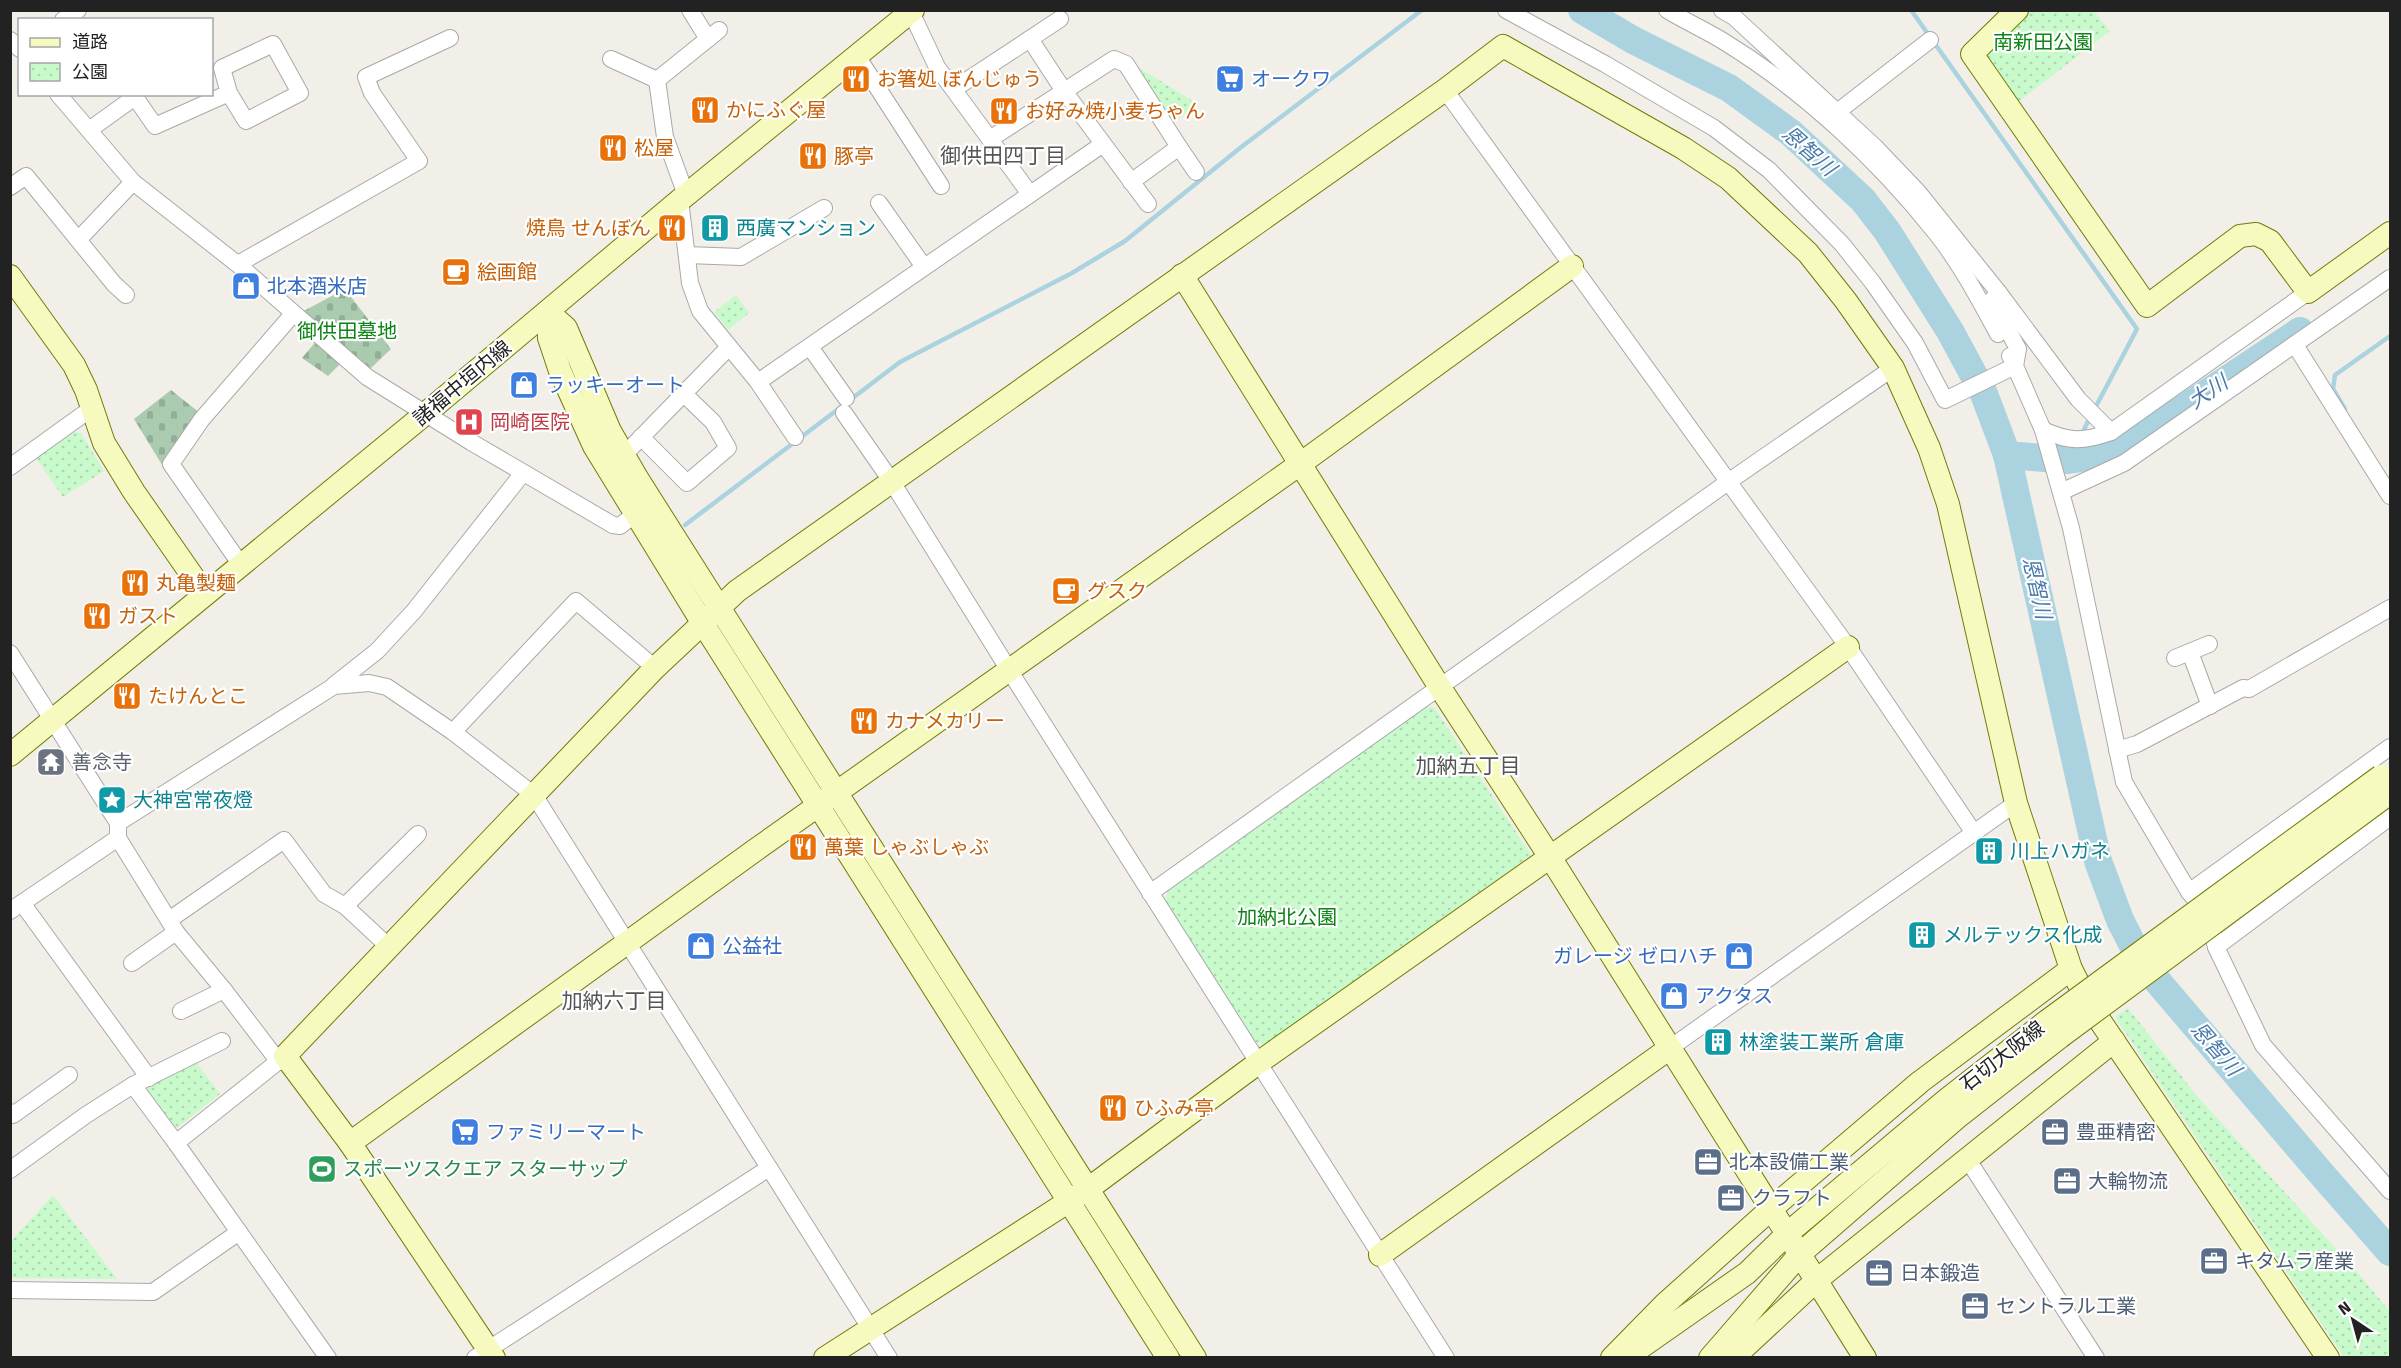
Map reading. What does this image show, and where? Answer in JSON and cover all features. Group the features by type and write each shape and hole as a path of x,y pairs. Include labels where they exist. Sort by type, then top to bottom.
{"street":[{"path":"657,80 714,34 690,10"},
{"path":"1506,10 1605,64 1714,128 1769,170 1842,244 1873,283 1915,343 1945,400 2016,366"},
{"path":"1667,10 1723,42 1772,75 1851,142 1898,188 1937,234 1960,270 2016,366 2043,430 2071,528 2124,782 2188,892 2208,915 2216,947 2263,1045 2391,1191"},
{"path":"1722,10 1734,17 1875,147 1918,192 1999,292 2078,399 2111,432"},
{"path":"2017,10 1972,54 2146,306 2240,236 2256,234 2270,241 2308,292"},
{"path":"912,11 937,67 1030,194"},
{"name":"諸福中垣内線","path":"10,755 912,11"},
{"path":"954,89 1060,19"},
{"path":"238,264 419,161 372,93 366,77 450,38"},
{"path":"1030,39 1064,91 1148,204"},
{"path":"1836,113 1930,40"},
{"path":"273,44 300,93 246,121 229,93 222,68 273,44"},
{"path":"176,1143 282,1059 655,668 737,591 1445,90 1503,46 1683,148 1728,178 1808,253 1846,300 1893,368 1929,448 1948,504 2016,803 2071,969 2090,1006 2328,1358"},
{"path":"857,56 941,186"},
{"path":"611,59 657,80"},
{"path":"990,139 1114,59 1126,64 1196,172"},
{"path":"657,80 665,137 683,198 690,283 700,311 758,382 795,437"},
{"path":"1445,90 1848,647 1974,833"},
{"path":"89,130 135,97 155,126 229,93"},
{"path":"60,96 133,182 238,264 367,377 523,473 613,525 620,526 635,514"},
{"path":"758,382 1103,144"},
{"path":"1131,182 1179,147"},
{"path":"10,187 26,176 79,238 114,284 126,295"},
{"path":"79,238 133,182"},
{"path":"879,203 924,267"},
{"path":"687,255 741,257 824,208"},
{"path":"2043,430 2064,439 2091,439 2111,432 2391,233"},
{"path":"350,1143 827,799 1300,464 1572,266"},
{"path":"1182,275 1439,687 1550,857 1818,1279 1865,1358"},
{"path":"10,276 74,365 104,443 134,492 206,594"},
{"path":"2061,492 2124,463 2391,278"},
{"path":"1999,292 1992,300 2018,349 2016,366"},
{"path":"548,312 566,328 610,431 710,614 827,799 1069,1202 1168,1358"},
{"path":"548,312 549,338 560,371 594,446 635,514 710,614"},
{"path":"241,565 171,464 202,419 293,314"},
{"path":"2295,345 2391,496"},
{"path":"810,347 1009,670 1446,1358"},
{"path":"624,455 728,348"},
{"path":"1150,892 1728,482 1893,368"},
{"path":"641,437 687,483 728,448 713,422 684,394"},
{"path":"10,467 92,408"},
{"path":"149,1078 16,907 118,831 333,686 377,651 414,610 523,473"},
{"path":"453,732 576,601 655,668"},
{"path":"2117,750 2137,744 2243,688 2249,689 2391,608"},
{"path":"2209,644 2182,655 2210,706"},
{"path":"825,1358 1088,1189 1258,1063 1848,647"},
{"path":"10,654 52,720 172,926 350,1143 486,1355 769,1168"},
{"path":"333,686 369,683 387,687 453,732 534,795 889,1358"},
{"path":"2188,892 2391,747"},
{"name":"石切大阪線","path":"1626,1358 1747,1273 1788,1233 1945,1101 2054,1029 2387,779"},
{"path":"827,799 1088,1189 1195,1358"},
{"path":"1380,1255 2016,803"},
{"path":"2216,947 2391,817"},
{"path":"345,906 418,834"},
{"path":"132,963 172,926 284,840 324,894 345,906 389,947"},
{"path":"1612,1358 1665,1304 1772,1208 1920,1082 2071,969"},
{"path":"181,1011 224,990"},
{"name":"石切大阪線","path":"1710,1358 1801,1253 1959,1116 2054,1029"},
{"path":"10,1170 86,1115 134,1085 222,1041"},
{"path":"1733,1358 1818,1279 2114,1041"},
{"path":"10,1112 13,1115 69,1075"},
{"path":"134,1085 328,1358"},
{"path":"1968,1160 2096,1358"},
{"path":"10,1290 153,1292 239,1232"}],"green space":[{"name":"南新田公園","path":"2028,11 2094,11 2110,31 2016,104 1986,64 1987,52"},
{"path":"1138,67 1198,104 1173,123"},
{"name":"御供田墓地","path":"345,289 391,349 368,371 349,355 328,376 302,358 323,333 300,313"},
{"path":"736,295 749,313 728,330 714,312"},
{"path":"171,390 200,413 164,468 134,419"},
{"path":"74,432 81,433 104,471 63,497 36,458"},
{"name":"加納北公園","path":"1425,707 1434,707 1531,855 1266,1045 1256,1042 1165,901 1168,889"},
{"path":"2128,1008 2196,1095 2359,1274 2390,1312 2390,1357 2344,1357 2115,1017"},
{"path":"193,1058 220,1094 178,1127 170,1127 141,1086"},
{"path":"53,1195 117,1279 11,1278 11,1241"}],"waterway":[{"path":"850,400 900,362 1072,273 1125,241 1240,148 1422,10"},
{"name":"恩智川","path":"1582,10 1633,40 1729,88 1791,133 1863,200 1887,231 1950,331 1984,394 2007,455 2098,861 2120,920 2142,963 2390,1252"},
{"path":"1911,10 2137,329 2094,410"},
{"name":"大川","path":"2007,455 2068,460 2118,452 2300,331"},
{"path":"2345,409 2333,389 2335,375 2390,336"},
{"path":"685,525 841,407"},
{"path":"2082,434 2090,417"},
{"path":"2068,460 2076,444"}],"place":[{"name":"お箸処 ぼんじゅう","path":"856,79"},
{"name":"オークワ","path":"1230,79"},
{"name":"かにふぐ屋","path":"705,110"},
{"name":"お好み焼小麦ちゃん","path":"1004,111"},
{"name":"松屋","path":"613,148"},
{"name":"豚亭","path":"813,156"},
{"name":"焼鳥 せんぼん","path":"672,228"},
{"name":"西廣マンション","path":"715,228"},
{"name":"絵画館","path":"456,272"},
{"name":"北本酒米店","path":"246,286"},
{"name":"ラッキーオート","path":"524,385"},
{"name":"岡崎医院","path":"469,422"},
{"name":"丸亀製麺","path":"135,583"},
{"name":"グスク","path":"1066,591"},
{"name":"ガスト","path":"97,616"},
{"name":"たけんとこ","path":"127,696"},
{"name":"カナメカリー","path":"864,721"},
{"name":"善念寺","path":"51,762"},
{"name":"大神宮常夜燈","path":"112,800"},
{"name":"萬葉 しゃぶしゃぶ","path":"803,847"},
{"name":"川上ハガネ","path":"1989,851"},
{"name":"メルテックス化成","path":"1922,935"},
{"name":"公益社","path":"701,946"},
{"name":"ガレージ ゼロハチ","path":"1739,956"},
{"name":"アクタス","path":"1674,996"},
{"name":"林塗装工業所 倉庫","path":"1718,1042"},
{"name":"ひふみ亭","path":"1113,1108"},
{"name":"ファミリーマート","path":"465,1132"},
{"name":"豊亜精密","path":"2055,1132"},
{"name":"北本設備工業","path":"1708,1162"},
{"name":"スポーツスクエア スターサップ","path":"322,1169"},
{"name":"大輪物流","path":"2067,1181"},
{"name":"クラフト","path":"1731,1198"},
{"name":"キタムラ産業","path":"2214,1261"},
{"name":"日本鍛造","path":"1879,1273"},
{"name":"セントラル工業","path":"1975,1306"}],"district":[{"name":"御供田四丁目","path":"1003,156"},
{"name":"加納五丁目","path":"1468,766"},
{"name":"加納六丁目","path":"614,1001"}]}
